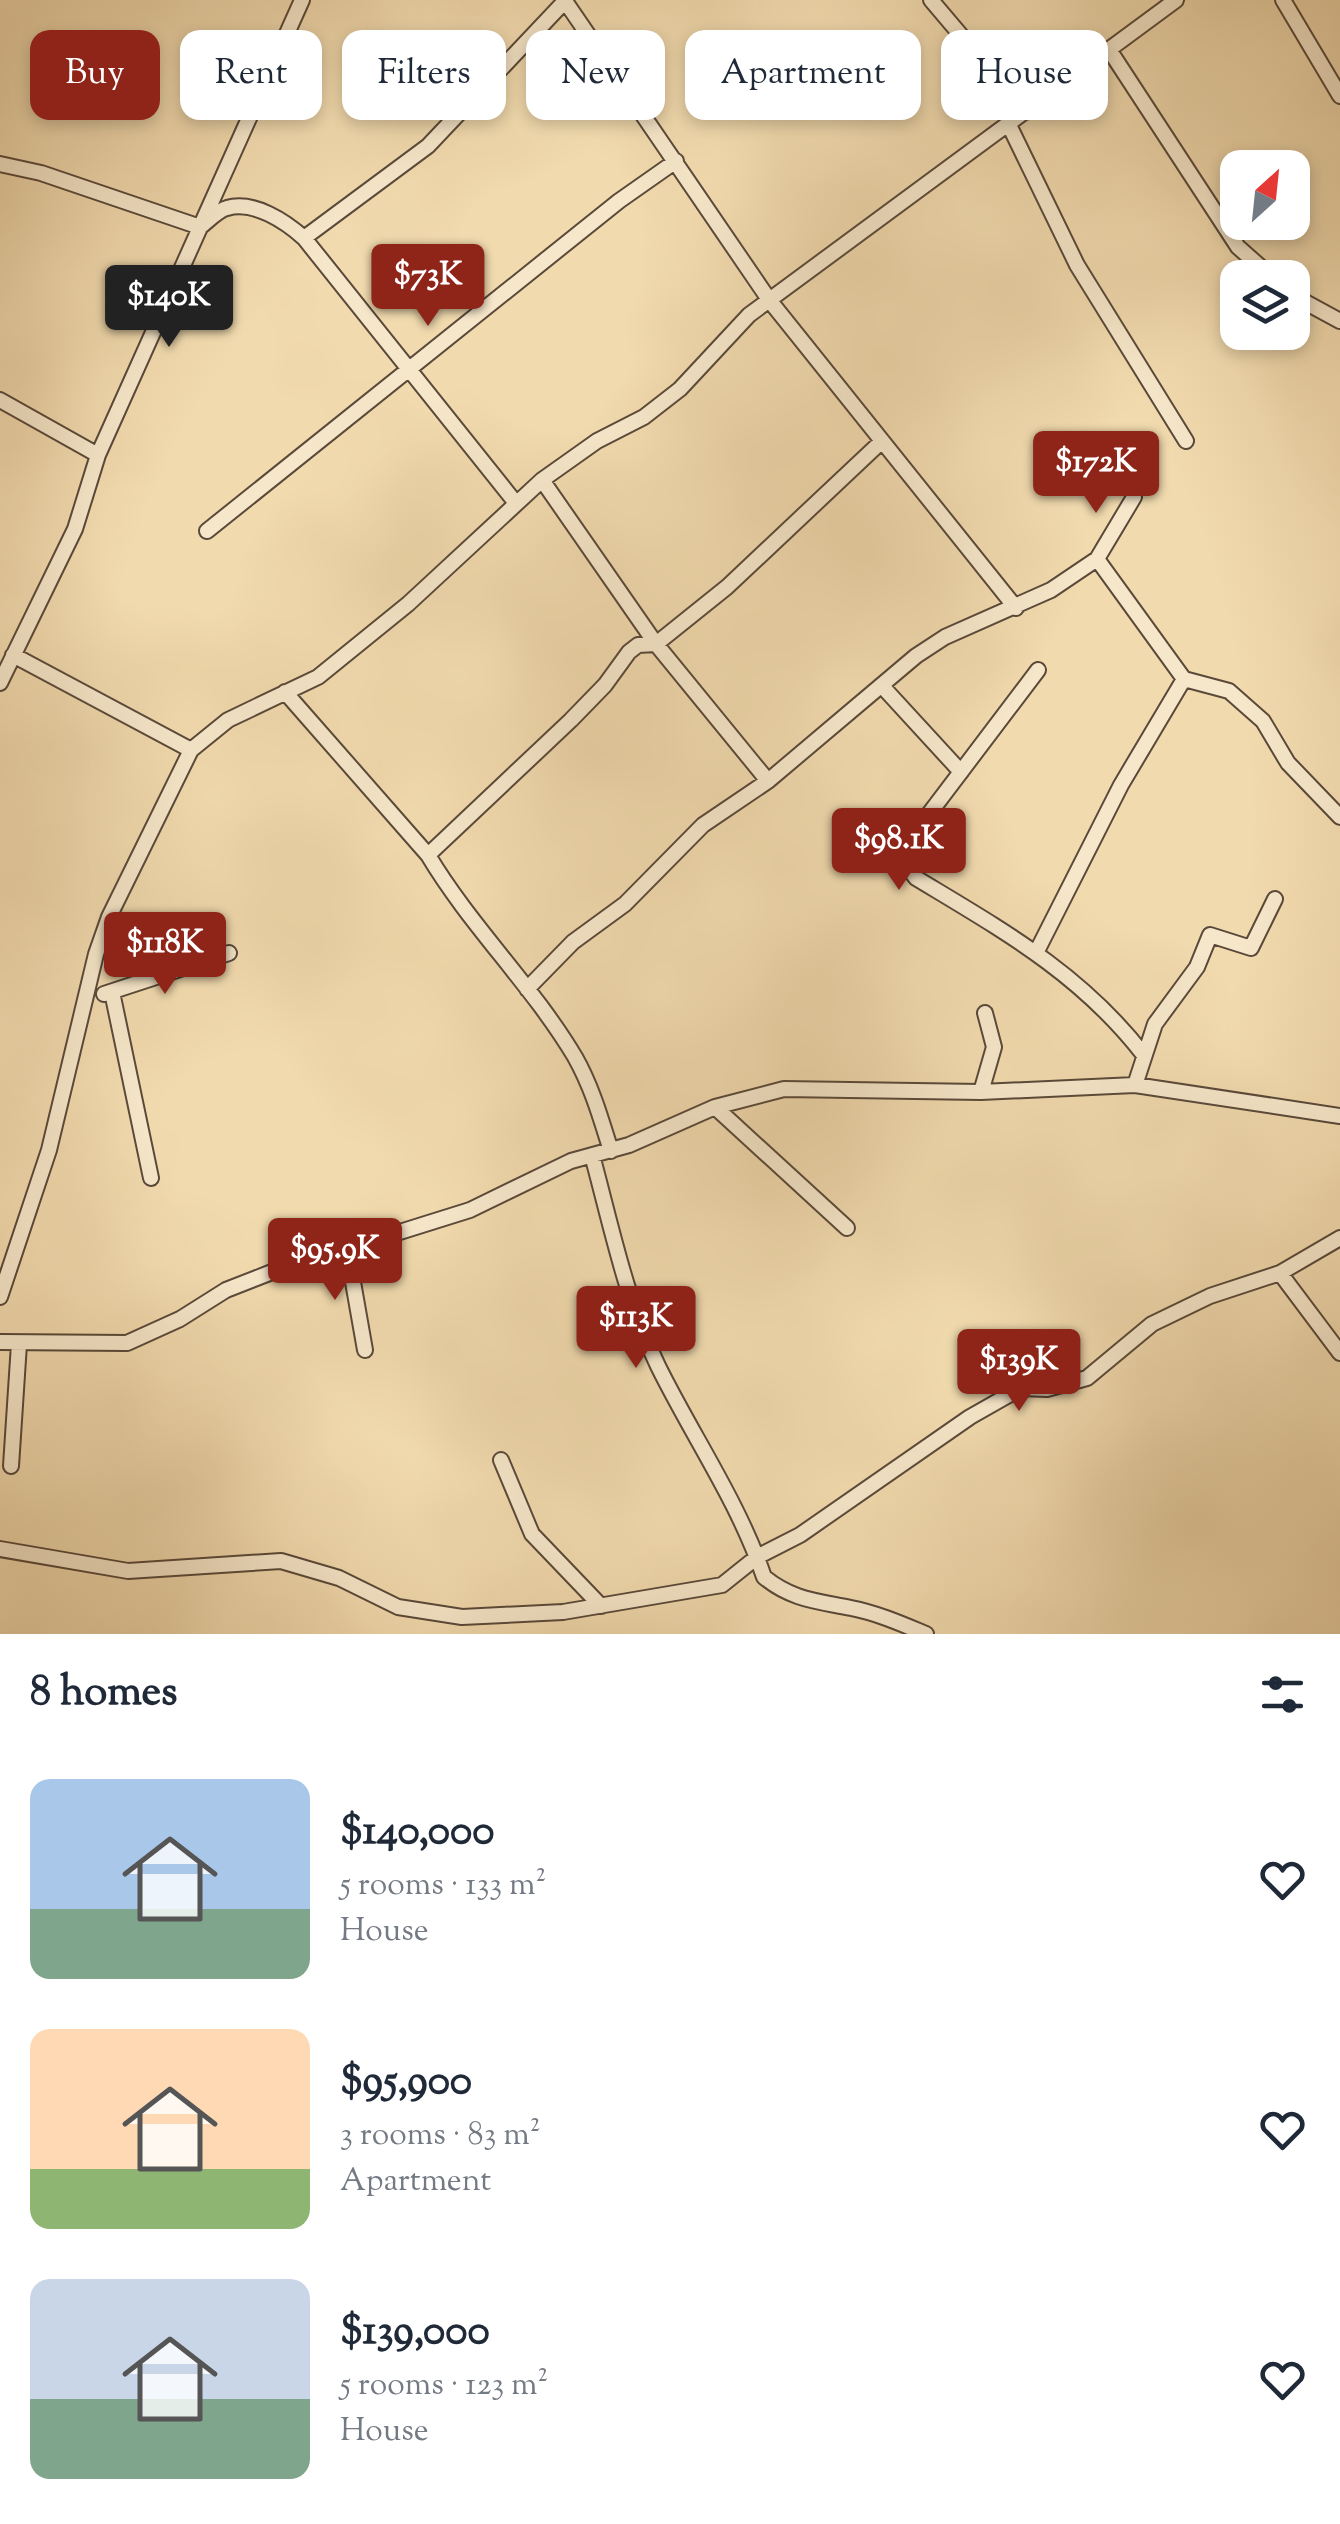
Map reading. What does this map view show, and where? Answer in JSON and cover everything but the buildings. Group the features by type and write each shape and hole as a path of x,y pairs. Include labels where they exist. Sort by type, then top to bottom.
{"street":[{"path":"0,683 75,530 98,455 302,0"},
{"path":"304,238 428,146 565,0 770,300 1016,608"},
{"path":"931,0 956,30"},
{"path":"1176,0 1110,52 1238,246 1253,260"},
{"path":"1283,0 1340,96"},
{"path":"0,1297 50,1150 72,1046 109,916 191,750 228,720 318,677 408,604 542,480 668,398 770,300 1016,120"},
{"path":"1009,125 1077,265 1186,440"},
{"path":"207,531 619,201 676,162"},
{"path":"0,164 41,173 200,227"},
{"path":"200,227 227,208 256,209 288,224 304,238 515,502"},
{"path":"1310,305 1340,321"},
{"path":"0,400 98,455"},
{"path":"428,855 582,708 629,652 638,644 656,644 802,521 882,441"},
{"path":"542,480 656,644 768,781"},
{"path":"526,989 574,942 624,904 702,826 768,781 946,637 1016,608 1097,559 1134,497"},
{"path":"1097,559 1184,679 1229,691 1263,721 1288,762 1340,816"},
{"path":"12,655 191,750"},
{"path":"1038,670 904,847 903,860 916,878 1037,951 1108,1010 1143,1054"},
{"path":"1037,951 1121,785 1184,679"},
{"path":"882,686 961,772"},
{"path":"284,692 428,855 481,935 574,1055 593,1092 610,1152"},
{"path":"1135,1085 1156,1024 1197,967 1210,935 1250,948 1275,899"},
{"path":"88,996 112,992 229,952"},
{"path":"112,992 151,1178"},
{"path":"981,1092 994,1047 985,1013"},
{"path":"0,1342 127,1343 180,1319 226,1290 470,1210 571,1161 610,1152 715,1106 784,1089 981,1092 1135,1085 1340,1116"},
{"path":"715,1106 848,1228"},
{"path":"592,1155 626,1282 658,1366 700,1436 764,1578 783,1593 893,1628 926,1634"},
{"path":"0,1549 128,1571 281,1561 339,1578 398,1607 462,1617 601,1606 722,1585 757,1557 800,1535 970,1417 1020,1388 1046,1389 1087,1378 1152,1324 1210,1296 1280,1272 1340,1238"},
{"path":"348,1248 365,1350"},
{"path":"1280,1272 1340,1353"},
{"path":"11,1466 19,1344"},
{"path":"501,1460 532,1534 601,1606"}]}
